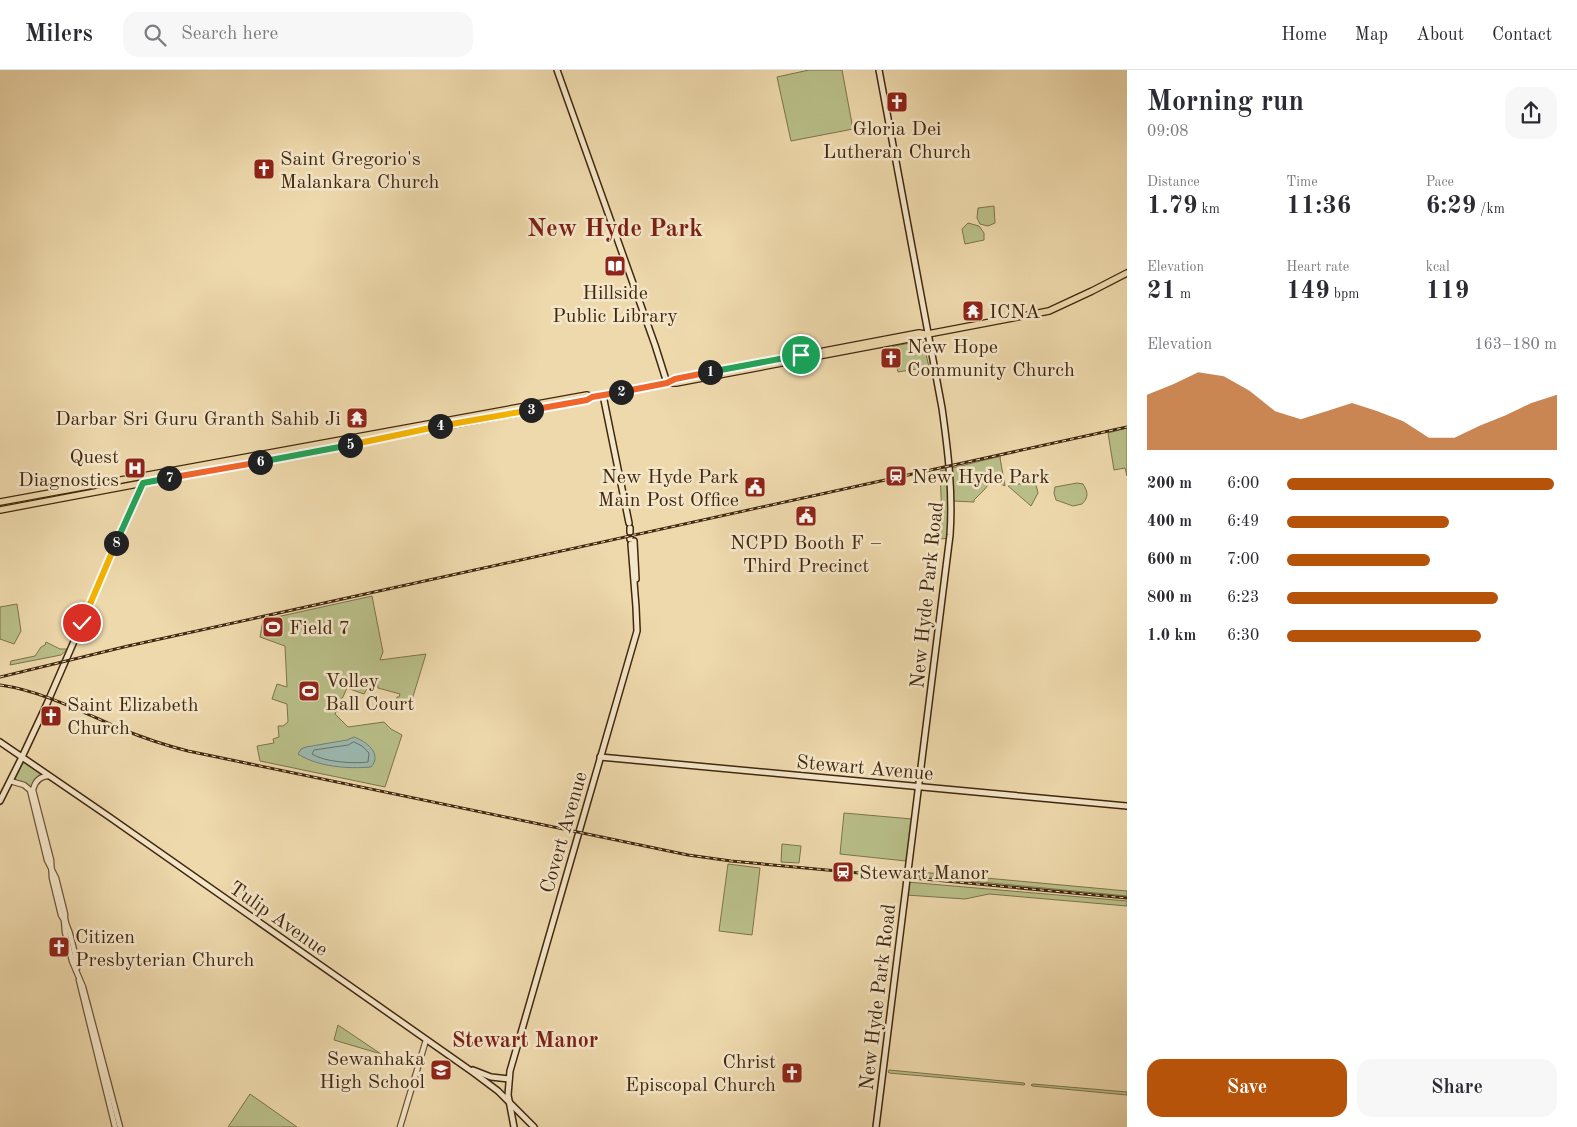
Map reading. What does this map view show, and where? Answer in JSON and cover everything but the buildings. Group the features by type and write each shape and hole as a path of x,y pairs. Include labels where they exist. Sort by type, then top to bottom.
{"main road":[{"path":"557,70 667,383"},
{"name":"New Hyde Park Road","path":"876,1127 950,538 951,512 949,456 879,70"},
{"path":"0,510 264,461 587,395 592,397 676,383 919,338 928,334 1049,311 1127,273"},
{"path":"667,383 675,379 766,361 919,333 928,334"},
{"path":"756,368 758,365 766,364 766,361"},
{"path":"603,395 629,527"},
{"path":"0,502 298,447 533,407"},
{"path":"264,461 265,457 287,452 298,447"},
{"path":"0,802 22,757 146,476"},
{"name":"Covert Avenue","path":"514,1127 508,1101 509,1079 637,631 636,570 631,541"},
{"name":"Tulip Avenue","path":"0,742 491,1086 534,1127"},
{"name":"Stewart Avenue","path":"600,757 1127,806"},
{"path":"466,1068 491,1077 509,1079"}],"street":[{"path":"50,776 44,776 36,781 32,790 47,860 58,896 61,915 76,960 77,972 115,1127"},
{"path":"10,781 24,785 32,790"},
{"path":"400,1127 426,1040"},
{"path":"100,1060 120,1127"}],"green space":[{"path":"809,70 842,70 853,129 791,141 777,77"},
{"path":"994,206 995,223 988,226 980,224 977,218 978,208"},
{"path":"968,223 979,226 984,233 984,240 965,244 962,229"},
{"path":"923,341 929,367 898,372 893,346"},
{"path":"1127,428 1127,476 1125,468 1114,470 1108,433"},
{"path":"1001,457 1005,486 992,480 974,502 953,501 951,538 940,539 942,519 940,471"},
{"path":"1035,481 1038,493 1031,506 1008,486"},
{"path":"1077,483 1083,484 1087,492 1087,497 1082,504 1073,506 1056,500 1055,487"},
{"path":"372,596 383,652 380,660 426,654 411,703 394,710 397,697 400,694 378,688 377,681 372,680 364,694 347,688 335,714 348,727 384,722 391,729 402,735 385,787 260,761 257,746 274,743 273,739 279,737 278,726 283,726 288,722 287,704 272,699 277,684 287,687 285,646 260,637 263,620"},
{"path":"17,604 21,631 14,644 0,639 0,607"},
{"path":"46,642 60,649 68,649 61,655 10,665 11,661 35,656"},
{"path":"26,762 42,775 35,780 31,787 15,779 23,763"},
{"path":"844,813 912,819 906,861 840,854"},
{"path":"782,844 801,846 799,863 781,862"},
{"path":"728,864 760,868 752,935 719,931"},
{"path":"909,871 1127,891 1127,896 908,875"},
{"path":"907,882 1127,901 1127,906 989,894 965,899 906,895"},
{"path":"338,1025 381,1054 334,1040"},
{"path":"889,1070 1024,1083 1025,1084 889,1073"},
{"path":"1031,1085 1127,1092 1127,1095"},
{"path":"250,1094 297,1127 228,1127"}],"water":[{"path":"354,737 372,749 375,757 371,767 333,766 315,762 298,754 301,749 306,747 347,740"}],"railway":[{"path":"0,677 128,646 1127,427"},
{"path":"0,685 46,697 136,735 188,751 688,855 731,861 1127,898"}],"place":[{"name":"Gloria Dei Lutheran Church","path":"897,102"},
{"name":"Saint Gregorio's Malankara Church","path":"264,169"},
{"name":"Hillside Public Library","path":"615,266"},
{"name":"ICNA","path":"973,311"},
{"name":"New Hope Community Church","path":"891,358"},
{"name":"Darbar Sri Guru Granth Sahib Ji","path":"357,418"},
{"name":"Quest Diagnostics","path":"135,468"},
{"name":"New Hyde Park","path":"896,476"},
{"name":"New Hyde Park Main Post Office","path":"755,487"},
{"name":"NCPD Booth F – Third Precinct","path":"806,516"},
{"name":"Field 7","path":"273,627"},
{"name":"Volley Ball Court","path":"309,691"},
{"name":"Saint Elizabeth Church","path":"51,716"},
{"name":"Stewart Manor","path":"843,872"},
{"name":"Citizen Presbyterian Church","path":"59,947"},
{"name":"Sewanhaka High School","path":"441,1070"},
{"name":"Christ Episcopal Church","path":"792,1073"}],"district":[{"name":"New Hyde Park","path":"615,227"},
{"name":"Stewart Manor","path":"525,1039"}],"route":[{"path":"82,623 143,483 361,443 498,415 587,400 592,397 667,383 675,379 697,374 801,355"}]}
